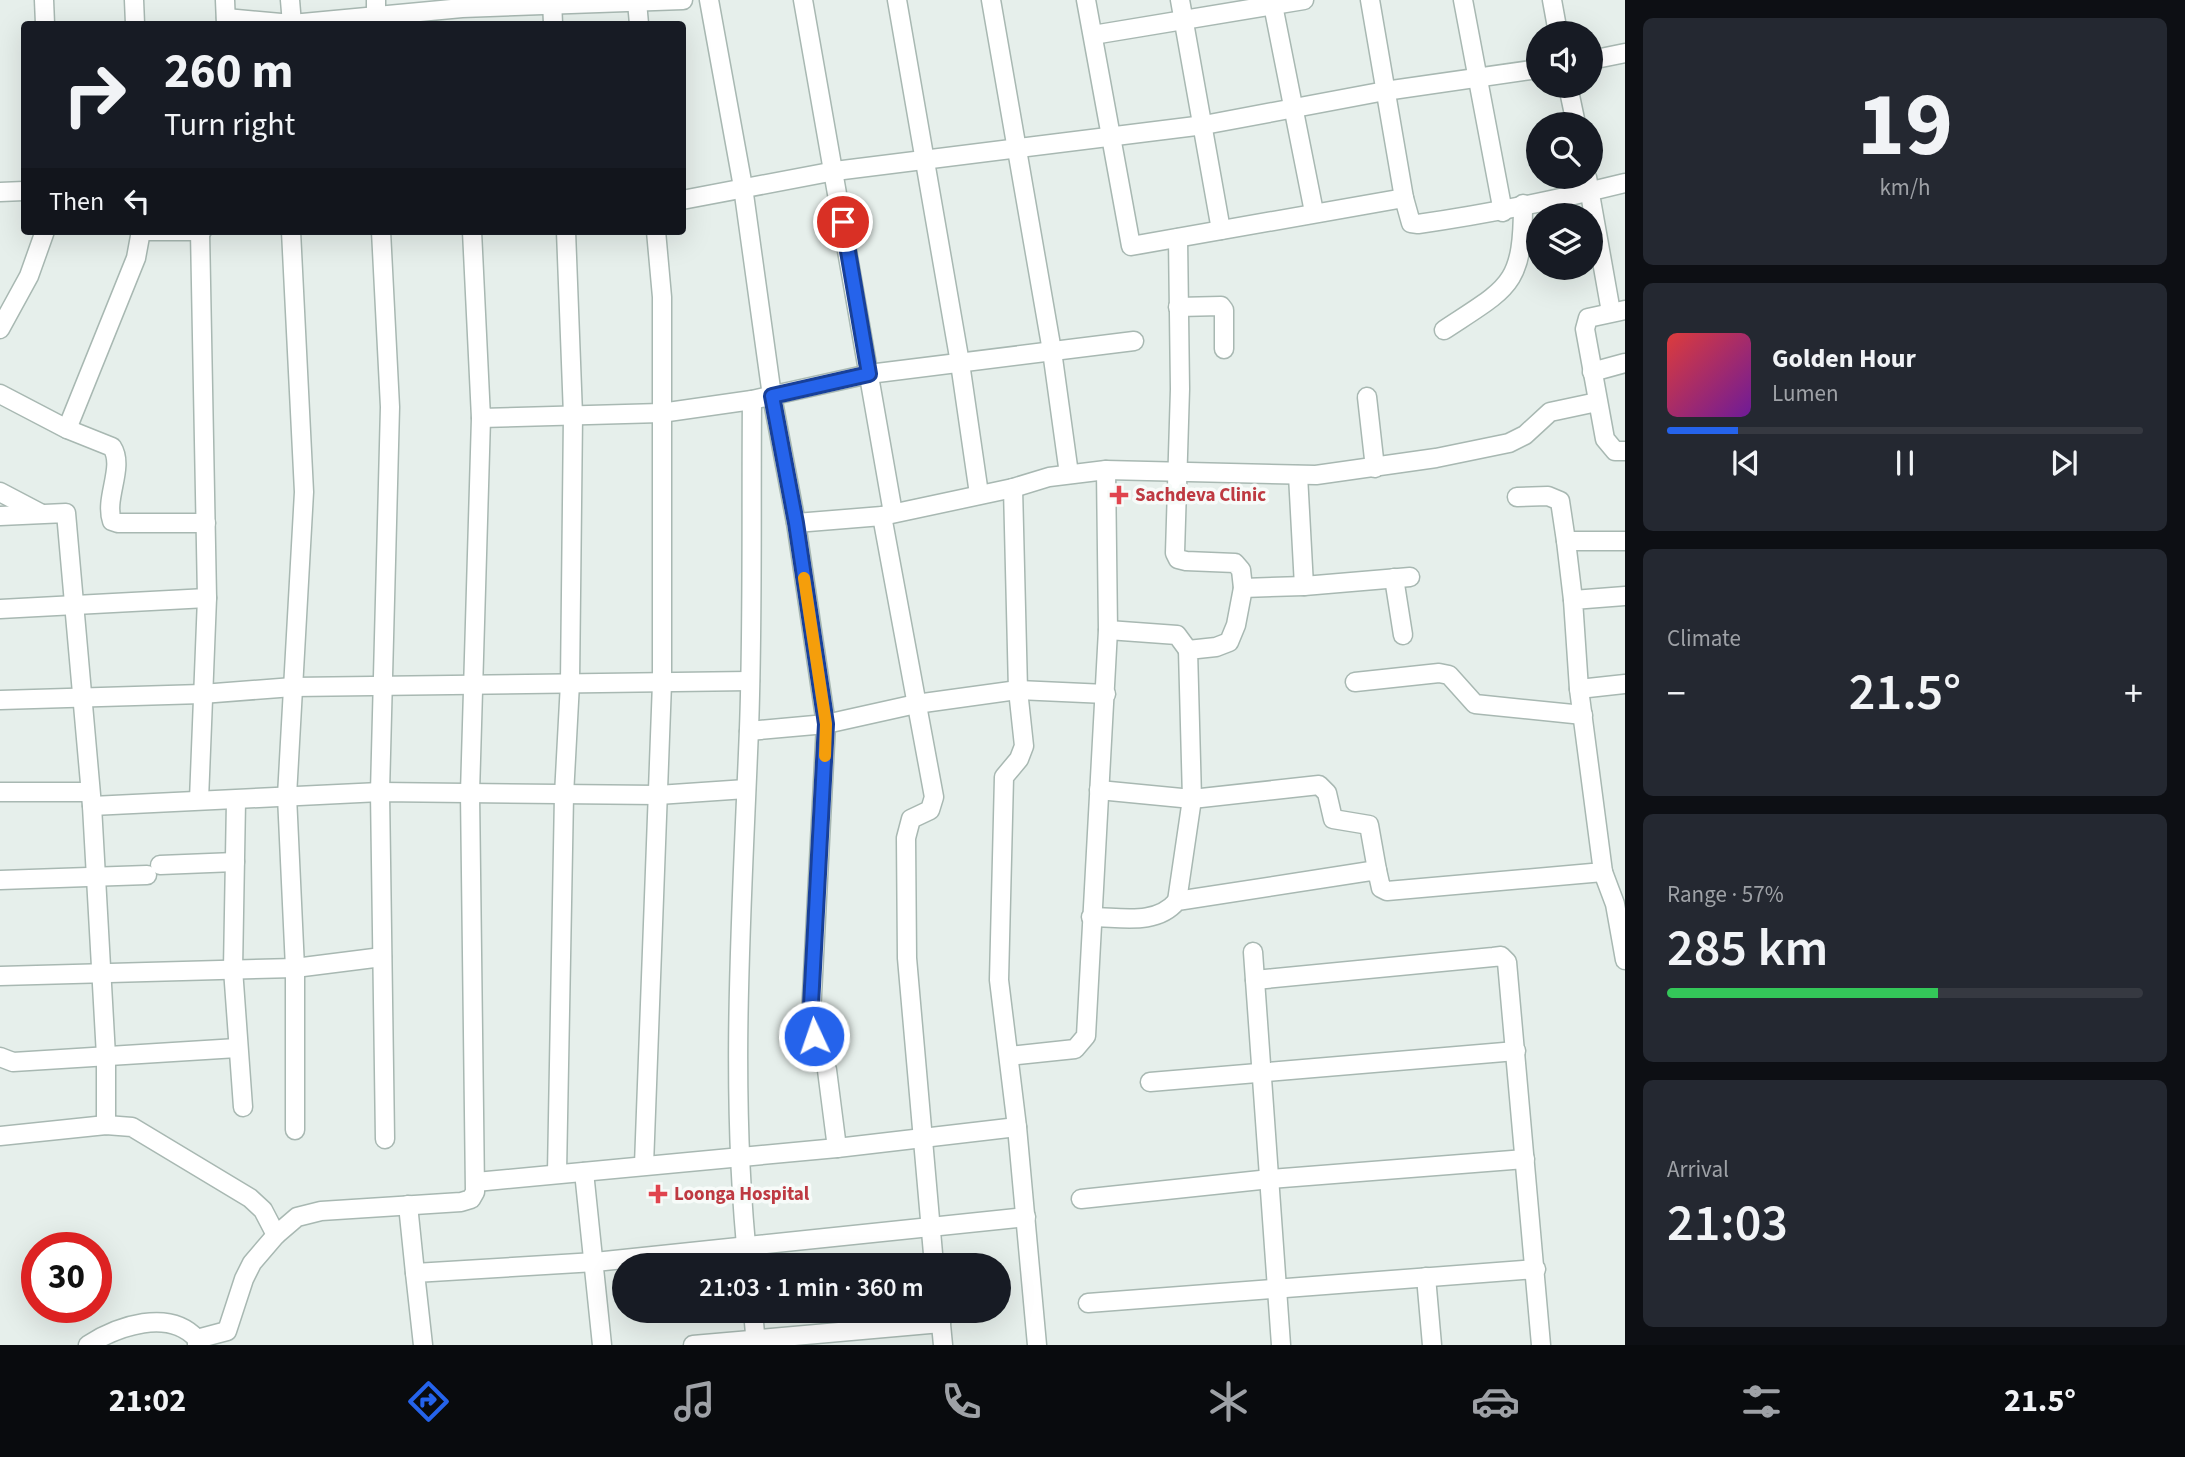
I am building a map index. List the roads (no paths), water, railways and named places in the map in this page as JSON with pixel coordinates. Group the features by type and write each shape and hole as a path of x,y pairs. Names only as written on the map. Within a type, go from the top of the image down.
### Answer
{"street":[{"path":"44,0 45,21"},
{"path":"134,0 135,21"},
{"path":"225,0 226,21"},
{"path":"286,21 290,0"},
{"path":"312,21 376,14 462,11 552,3 683,0"},
{"path":"709,0 743,187 772,396 796,523 826,724 811,1014 814,1036 827,1070 837,1148"},
{"path":"803,0 869,374 916,705 934,797 930,810 911,819 906,838 907,958 933,1253"},
{"path":"897,0 960,363 979,494"},
{"path":"991,0 1052,351 1069,474"},
{"path":"1086,0 1112,137 1128,242 1131,246 1139,247 1314,212 1404,198"},
{"path":"1180,0 1221,230"},
{"path":"1093,35 1273,2 1304,0"},
{"path":"1370,0 1404,198 1411,223 1503,212 1572,189"},
{"path":"1463,0 1503,212"},
{"path":"1552,0 1556,21"},
{"path":"637,2 639,21"},
{"path":"1273,2 1314,212"},
{"path":"552,3 553,21"},
{"path":"1603,58 1625,53"},
{"path":"686,199 835,171 1204,125 1385,91 1526,71"},
{"path":"1603,184 1625,183"},
{"path":"1589,189 1618,311 1588,318 1586,323 1592,372 1609,447 1625,451"},
{"path":"0,192 21,191"},
{"path":"1444,330 1491,299 1513,277 1523,246 1523,204"},
{"path":"0,329 29,276 44,235"},
{"path":"67,429 127,282 140,235"},
{"path":"198,800 207,598 201,235"},
{"path":"291,235 304,492 287,796 295,968 295,1130"},
{"path":"381,235 390,407 380,792 385,1139"},
{"path":"88,1345 111,1331 138,1325 179,1325 197,1342 228,1331 244,1279 276,1235 297,1217 309,1212 471,1199 476,1182 470,793 481,418 472,235"},
{"path":"557,1173 564,795 570,683 573,415 566,235"},
{"path":"644,1165 662,683 662,297 656,235"},
{"path":"1178,238 1178,474 1174,545 1178,559 1235,563 1241,570 1243,587 1236,625 1228,642 1216,647 1188,650"},
{"path":"1178,307 1221,306 1224,310 1224,349"},
{"path":"481,418 661,413 752,400 869,374 1134,341"},
{"path":"1592,372 1625,363"},
{"path":"0,394 67,429 106,444 115,451 109,507 112,520 118,523 206,523"},
{"path":"1367,397 1375,468"},
{"path":"747,1253 740,1156 740,969 749,731 752,400"},
{"path":"796,523 888,515 1069,474 1106,470 1178,474 1298,475 1375,468 1509,443 1525,435 1550,412 1597,402"},
{"path":"1009,1056 1074,1049 1084,1041 1106,694 1106,470"},
{"path":"1298,475 1304,586"},
{"path":"1013,488 1018,690 1024,746 1019,759 1004,777 998,957 1037,1345"},
{"path":"0,492 40,513"},
{"path":"1517,497 1548,496 1560,501 1573,600 1579,689 1602,872 1620,903 1625,960"},
{"path":"0,516 65,513 84,695 91,799 106,1056 106,1125"},
{"path":"1566,541 1625,541"},
{"path":"1243,587 1304,586 1402,577 1403,635"},
{"path":"1573,600 1625,597"},
{"path":"0,609 207,598"},
{"path":"1108,630 1177,635 1188,650 1192,799 1177,901"},
{"path":"1355,681 1439,673 1449,675 1475,704 1583,715"},
{"path":"0,699 202,694 293,687 750,681"},
{"path":"1579,689 1625,684"},
{"path":"749,731 826,724 916,705 1018,690 1106,694"},
{"path":"1099,790 1192,799 1320,785 1327,793 1334,820 1369,824 1381,888 1387,891 1602,872"},
{"path":"0,792 91,799 236,801 380,792 659,795 746,789"},
{"path":"236,801 233,969 243,1107"},
{"path":"0,880 96,875 235,862"},
{"path":"1091,917 1150,918 1165,913 1177,901 1377,870"},
{"path":"1254,952 1281,1345"},
{"path":"1255,980 1501,956 1509,972 1541,1345"},
{"path":"0,976 295,968 382,957"},
{"path":"0,1056 13,1062 237,1048"},
{"path":"1150,1082 1516,1051"},
{"path":"0,1136 106,1125 132,1127 250,1198 263,1210 276,1235"},
{"path":"476,1182 837,1148 1017,1127"},
{"path":"1081,1199 1270,1179 1525,1159"},
{"path":"584,1172 596,1262 602,1345"},
{"path":"408,1205 423,1345"},
{"path":"767,1253 930,1228 1026,1217"},
{"path":"415,1273 612,1261"},
{"path":"1088,1303 1536,1269"},
{"path":"1426,1277 1432,1345"},
{"path":"754,1323 756,1342"},
{"path":"693,1345 756,1342 896,1323"},
{"path":"941,1323 943,1345"}],"place":[{"name":"Sachdeva Clinic","path":"1119,495"},
{"name":"Loonga Hospital","path":"658,1194"}]}
